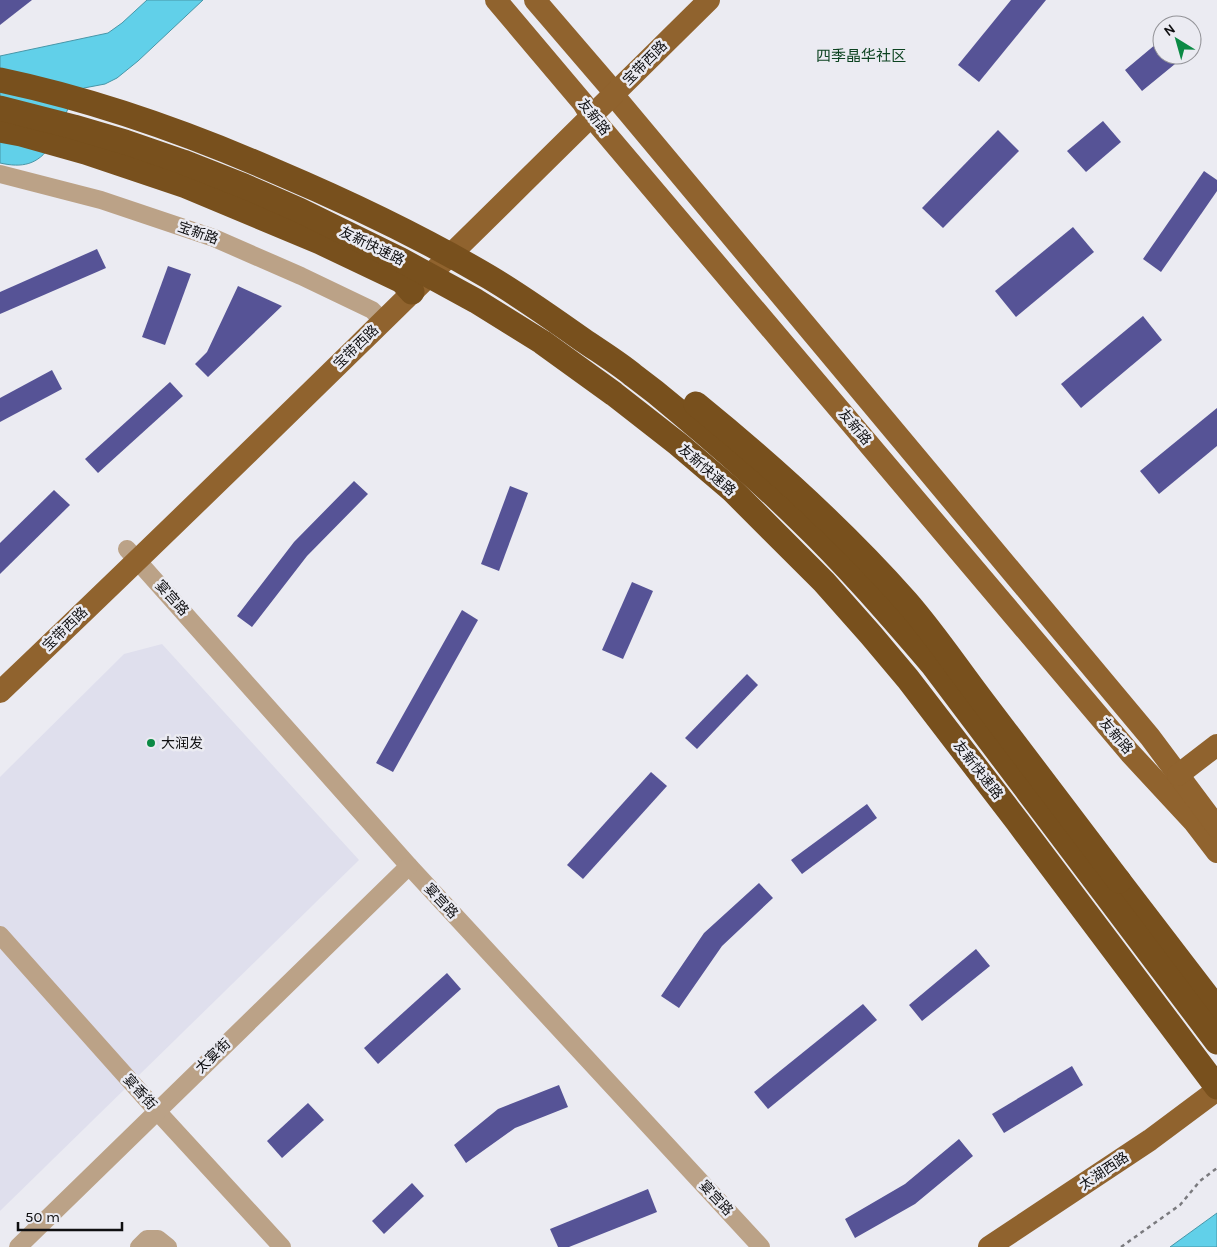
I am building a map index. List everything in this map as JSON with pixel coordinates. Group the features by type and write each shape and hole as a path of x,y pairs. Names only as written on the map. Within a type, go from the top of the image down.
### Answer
{"highway":[{"name":"友新快速路","path":"0,80 75,98 132,116 196,139 306,184 417,238 490,278 633,375 697,427 800,520 891,616 932,664 1217,1042"},
{"name":"友新快速路","path":"0,108 82,129 183,162 299,210 401,260 476,301 542,342 614,394 678,444 732,490 824,582 908,679 1023,829 1217,1089"},
{"path":"0,130 85,152 186,186 320,242 407,287"},
{"path":"556,321 664,380 721,424 840,531 906,601 937,638 1217,1009"}],"main road":[{"name":"友新路","path":"496,0 1130,753 1205,821"},
{"name":"友新路","path":"535,0 1150,737 1178,775 1205,821 1217,852"},
{"name":"宝带西路","path":"0,692 133,554 588,110 688,0"},
{"name":"宝带西路","path":"609,88 709,0"},
{"name":"宝带西路","path":"0,670 133,554"},
{"path":"1178,775 1217,745"},
{"name":"太湖西路","path":"989,1247 1150,1140 1217,1089"},
{"name":"太湖西路","path":"1017,1247 1158,1153 1217,1110"}],"street":[{"name":"宝新路","path":"0,174 101,200 214,238 301,276 377,315"},
{"name":"宴宫路","path":"133,554 409,866 761,1247"},
{"name":"太宴街","path":"18,1247 409,866"},
{"name":"宴香街","path":"0,935 157,1111 282,1247"},
{"path":"139,1247 147,1239 158,1239 168,1247"}],"path":[{"path":"1121,1247 1180,1204 1200,1181 1217,1168"}],"shaded area":[{"path":"162,644 359,860 0,1211 0,777 124,654"}],"water":[{"path":"147,0 203,0 138,61 117,78 105,84 84,88 75,94 51,145 41,157 22,165 0,163 0,56 108,33"},
{"path":"1217,1213 1217,1247 1170,1247"}],"building":[{"path":"0,0 32,0 0,25"},
{"path":"1011,0 1046,0 979,82 958,65"},
{"path":"1152,47 1152,65 1174,65 1142,91 1125,70"},
{"path":"1103,121 1121,142 1086,172 1067,151"},
{"path":"998,130 1019,151 943,228 922,208"},
{"path":"1204,171 1217,180 1217,191 1161,272 1143,259"},
{"path":"1073,227 1094,252 1016,317 995,291"},
{"path":"97,249 106,268 0,314 0,292"},
{"path":"168,266 191,274 165,345 142,337"},
{"path":"238,286 282,306 208,377 195,364 207,352"},
{"path":"1143,316 1162,340 1081,408 1061,384"},
{"path":"52,370 62,389 0,422 0,398"},
{"path":"170,382 183,396 98,473 85,459"},
{"path":"1217,408 1217,446 1159,494 1140,471"},
{"path":"354,481 368,494 307,556 252,627 237,616 294,542"},
{"path":"510,486 528,493 499,571 481,564"},
{"path":"54,490 70,505 0,574 0,543"},
{"path":"632,582 653,591 623,659 602,650"},
{"path":"462,610 478,620 393,772 376,763"},
{"path":"747,674 758,685 697,749 685,738"},
{"path":"651,772 667,786 583,879 567,865"},
{"path":"867,804 877,818 802,874 791,860"},
{"path":"759,883 773,898 722,946 679,1008 661,996 704,933"},
{"path":"976,949 990,966 922,1021 909,1005"},
{"path":"447,973 461,989 378,1064 364,1048"},
{"path":"863,1004 877,1020 768,1109 754,1092"},
{"path":"1072,1066 1083,1085 1004,1133 992,1114"},
{"path":"559,1085 568,1107 515,1128 466,1163 454,1145 498,1109"},
{"path":"308,1103 324,1120 282,1158 267,1141"},
{"path":"959,1139 973,1156 915,1204 855,1238 845,1219 905,1184"},
{"path":"412,1183 424,1196 384,1234 372,1221"},
{"path":"648,1189 657,1212 569,1247 558,1247 550,1229"}],"place":[{"name":"大润发","path":"151,743"}],"district":[{"name":"四季晶华社区","path":"861,56"}]}
